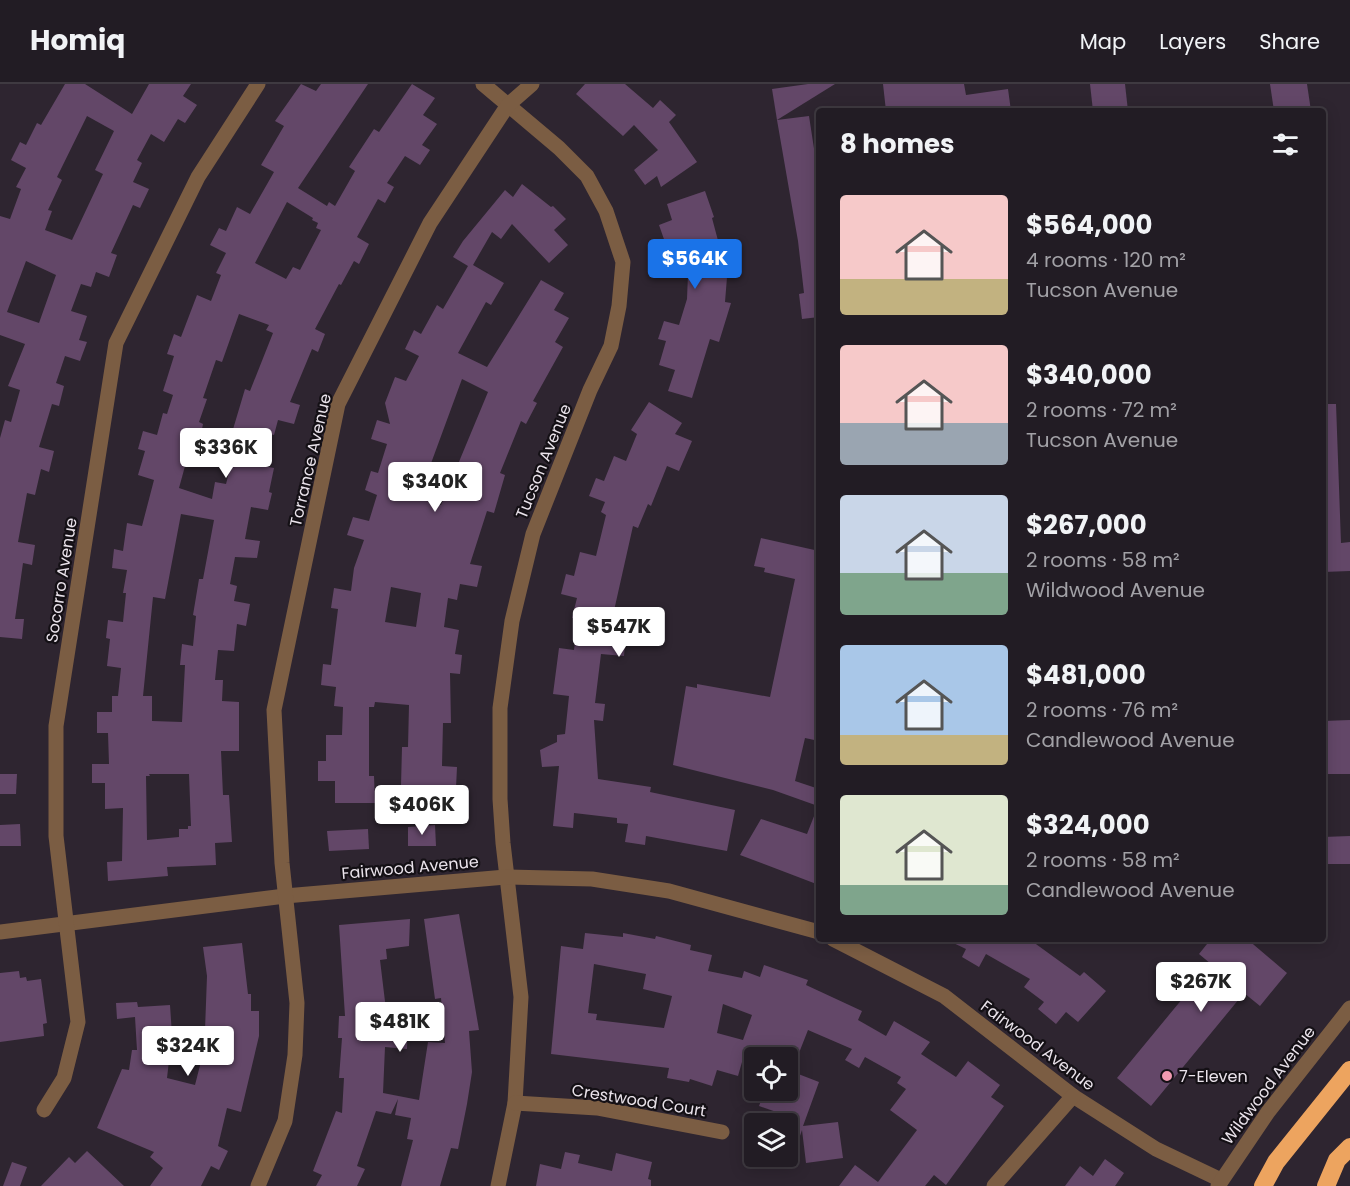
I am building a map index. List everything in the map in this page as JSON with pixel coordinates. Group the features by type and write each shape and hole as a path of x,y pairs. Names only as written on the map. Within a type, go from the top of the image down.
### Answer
{"highway":[{"path":"1263,1186 1276,1162 1350,1070"},
{"path":"1326,1186 1337,1160 1350,1147"}],"street":[{"name":"Socorro Avenue","path":"44,1110 64,1078 78,1022 56,836 56,726 116,343 198,177 258,84"},
{"name":"Tucson Avenue","path":"483,84 559,148 587,176 606,211 623,262 619,306 611,346 590,390 533,534 512,621 500,708 500,799 506,877 521,997 515,1103 498,1186"},
{"name":"Torrance Avenue","path":"258,1186 285,1121 295,1055 297,1004 285,896 274,710 338,404 430,223 508,105 532,84"},
{"name":"Fairwood Avenue","path":"0,932 285,896 506,877 592,879 669,891 816,931"},
{"name":"Fairwood Avenue","path":"839,942 944,996 1073,1096 1156,1149 1219,1183"},
{"name":"Wildwood Avenue","path":"1219,1183 1268,1112 1350,1008"},
{"path":"993,1186 1073,1096"},
{"name":"Crestwood Court","path":"515,1103 597,1108 722,1132"}],"building":[{"path":"65,84 85,84 132,114 149,84 191,84 183,96 197,105 185,123 178,119 164,142 151,134 137,160 142,163 133,182 149,189 140,208 133,205 111,253 117,255 109,277 96,272 91,287 81,284 71,311 87,316 79,340 87,342 80,361 65,356 56,383 64,386 59,406 52,404 39,447 54,451 49,472 41,469 35,495 27,493 18,542 35,545 32,565 23,563 15,619 24,619 22,639 0,637 0,438 5,420 11,422 20,390 8,386 25,344 0,335 0,216 10,219 21,189 16,187 26,168 11,160 20,142 26,145 37,123 41,125","holes":["87,116 114,131 95,170 103,174 72,240 45,230 52,211 48,210 62,180 57,177","26,261 56,275 39,323 7,312"]},
{"path":"301,84 316,91 321,84 368,84 298,188 327,206 329,202 335,206 355,171 349,167 374,129 379,132 412,84 435,98 423,115 437,124 422,145 430,150 420,165 405,156 387,183 394,187 385,203 378,199 357,237 369,244 359,264 354,261 341,285 339,284 315,329 325,334 318,352 312,349 290,402 300,405 294,424 278,420 274,435 266,433 258,465 274,468 269,492 272,493 268,510 251,507 245,539 260,541 257,558 235,557 230,584 237,586 234,601 250,604 246,626 237,624 234,651 218,650 215,680 223,680 222,701 239,702 239,751 221,751 223,795 229,795 232,842 215,843 216,865 167,867 168,876 108,881 107,862 122,861 123,808 105,809 105,783 92,783 92,764 109,764 108,733 97,733 97,712 112,712 112,696 118,696 121,668 107,666 110,639 106,638 108,620 123,622 126,593 123,593 127,570 112,568 114,549 123,551 127,523 142,526 154,480 138,475 145,451 138,449 143,431 157,435 163,413 167,414 173,395 163,391 174,356 167,354 174,334 181,337 197,295 211,301 221,275 216,273 226,253 210,245 219,228 226,231 237,207 250,214 274,172 261,165 284,126 275,121","holes":["287,202 318,223 316,228 321,230 300,270 293,267 286,279 255,263","239,314 269,325 266,330 273,333 250,391 245,389 231,436 202,429 203,424 199,422 207,399 203,398 216,360 222,362","197,447 233,457 226,484 215,482 212,499 179,488 190,448 196,450","181,514 214,520 203,579 199,579 193,615 196,616 193,646 182,644 180,665 185,665 182,722 152,721 152,696 143,696 153,597 165,599","149,774 189,774 191,826 188,826 188,829 179,829 179,837 147,840 146,776 150,776"]},
{"path":"585,84 625,84 653,108 660,100 676,115 669,122 697,162 661,187 657,176 645,185 634,170 658,150 634,125 623,136 576,94"},
{"path":"808,84 835,84 777,120 772,89"},
{"path":"883,84 964,84 966,95 1008,89 1011,108 886,108"},
{"path":"1090,84 1125,84 1128,108 1093,108"},
{"path":"1270,84 1307,84 1311,108 1274,108"},
{"path":"809,116 816,162 816,317 802,319 799,294 804,293 798,241 777,120"},
{"path":"522,184 551,207 553,206 566,219 554,230 568,245 549,263 512,224 501,239 492,232 473,265 504,283 491,305 486,302 458,353 487,367 541,280 564,293 554,310 569,318 555,342 563,347 533,401 537,403 526,424 521,421 500,473 505,475 494,513 487,511 470,564 482,566 477,587 460,584 457,600 448,598 444,627 459,630 455,654 462,655 460,674 450,673 451,723 443,723 442,766 457,767 456,788 448,788 448,819 425,820 424,803 407,803 407,786 401,786 402,747 408,747 409,705 375,702 374,707 369,707 369,776 374,776 375,803 335,803 335,781 318,781 318,761 326,761 326,735 342,735 343,707 334,706 336,687 321,685 323,664 331,665 338,609 331,608 334,588 351,591 354,568 364,540 347,535 353,517 369,521 377,495 365,490 371,471 378,473 387,444 371,439 377,420 390,424 385,403 395,377 406,381 419,356 405,349 414,330 421,334 437,305 443,309 468,266 453,257 463,241 505,190 513,197","holes":["462,379 488,392 441,505 419,496","391,587 421,593 416,627 385,622"]},
{"path":"705,191 714,217 712,218 720,248 733,249 732,265 728,265 725,302 731,303 719,342 710,339 692,398 668,391 675,370 659,365 666,341 658,339 664,321 679,325 687,299 688,274 675,273 677,241 666,245 659,225 672,220 667,204"},
{"path":"649,402 682,423 675,434 692,441 679,471 667,466 651,506 648,504 638,528 633,526 609,633 626,635 624,656 601,654 595,703 605,704 603,721 594,720 598,779 651,787 650,792 735,810 727,851 646,836 645,845 625,842 628,824 617,823 617,818 574,813 573,828 553,826 559,766 542,767 540,750 557,742 557,735 565,734 569,696 553,694 559,648 574,650 578,619 572,618 577,598 561,594 566,574 574,576 580,552 596,556 606,515 601,512 605,502 589,496 596,478 604,481 614,456 626,461 637,434 631,430"},
{"path":"1326,404 1336,404 1341,543 1350,542 1350,571 1326,572"},
{"path":"761,538 816,550 816,740 805,738 795,781 816,788 816,805 773,790 673,765 686,686 697,688 697,684 770,697 795,579 764,572 765,568 754,566"},
{"path":"1350,720 1350,774 1326,774 1326,721"},
{"path":"0,774 17,774 16,794 0,794"},
{"path":"816,811 816,884 740,855 761,819 807,834"},
{"path":"20,824 21,846 0,846 0,825"},
{"path":"435,825 436,846 408,846 408,827"},
{"path":"368,829 369,849 329,851 327,831"},
{"path":"1350,836 1350,864 1326,864 1326,837"},
{"path":"459,914 479,1030 469,1031 472,1072 467,1104 458,1149 451,1148 440,1186 401,1186 413,1140 407,1139 411,1118 395,1115 398,1099 391,1114 376,1111 357,1166 365,1169 357,1186 316,1186 322,1175 313,1171 336,1111 342,1113 344,1078 339,1078 342,1038 338,1038 339,1016 345,1016 339,925 410,919 409,946 386,949 387,959 380,960 387,1018 408,1018 407,1049 385,1047 383,1093 419,1100 428,1042 445,1043 441,998 435,999 424,919"},
{"path":"585,933 623,937 623,933 655,939 656,936 691,945 690,950 712,955 708,971 742,978 744,971 760,977 764,965 808,980 806,985 862,1011 858,1020 886,1036 894,1021 930,1042 921,1054 956,1077 968,1061 1000,1085 991,1097 1004,1106 946,1185 934,1175 925,1186 839,1186 855,1165 878,1182 917,1130 890,1110 906,1089 897,1083 901,1077 865,1057 859,1068 845,1060 852,1049 808,1030 798,1055 798,1047 744,1047 738,1076 717,1070 712,1086 690,1079 689,1082 667,1078 669,1068 551,1054 561,946 583,949","holes":["594,964 646,974 643,989 672,996 664,1028 596,1020 597,1014 588,1013","723,1004 752,1015 743,1040 717,1033"]},
{"path":"951,942 1033,942 1080,976 1084,972 1106,991 1078,1022 1066,1012 1056,1024 1038,1009 1044,1002 1024,987 1030,979 986,954 979,967 962,957 966,949"},
{"path":"1209,942 1251,942 1287,973 1260,1006 1244,993 1151,1106 1117,1078 1211,964 1199,954"},
{"path":"242,943 248,994 251,994 251,1011 259,1011 259,1036 241,1112 227,1108 218,1146 228,1151 219,1170 211,1166 201,1186 150,1186 163,1168 150,1157 154,1152 97,1128 122,1069 129,1070 132,1050 137,1050 135,1017 117,1019 116,1003 137,1002 138,1007 170,1005 172,1035 167,1078 195,1085 209,1030 205,1030 207,976 203,947"},
{"path":"19,971 20,978 26,977 27,981 41,979 47,1023 43,1024 44,1036 0,1042 0,973"},
{"path":"798,1074 819,1082 803,1126 838,1122 843,1158 806,1163 802,1130 798,1142 798,1113 779,1113 759,1106 761,1101 798,1101"},
{"path":"87,1151 124,1186 41,1186 69,1157 75,1163"},
{"path":"565,1152 580,1155 578,1163 612,1171 616,1153 652,1162 648,1179 651,1180 651,1186 536,1186 540,1164 561,1169"},
{"path":"1105,1159 1124,1173 1115,1186 1065,1186 1080,1166 1093,1176"},
{"path":"12,1162 27,1167 20,1186 3,1186"}],"place":[{"name":"7-Eleven","path":"1167,1076"}]}
